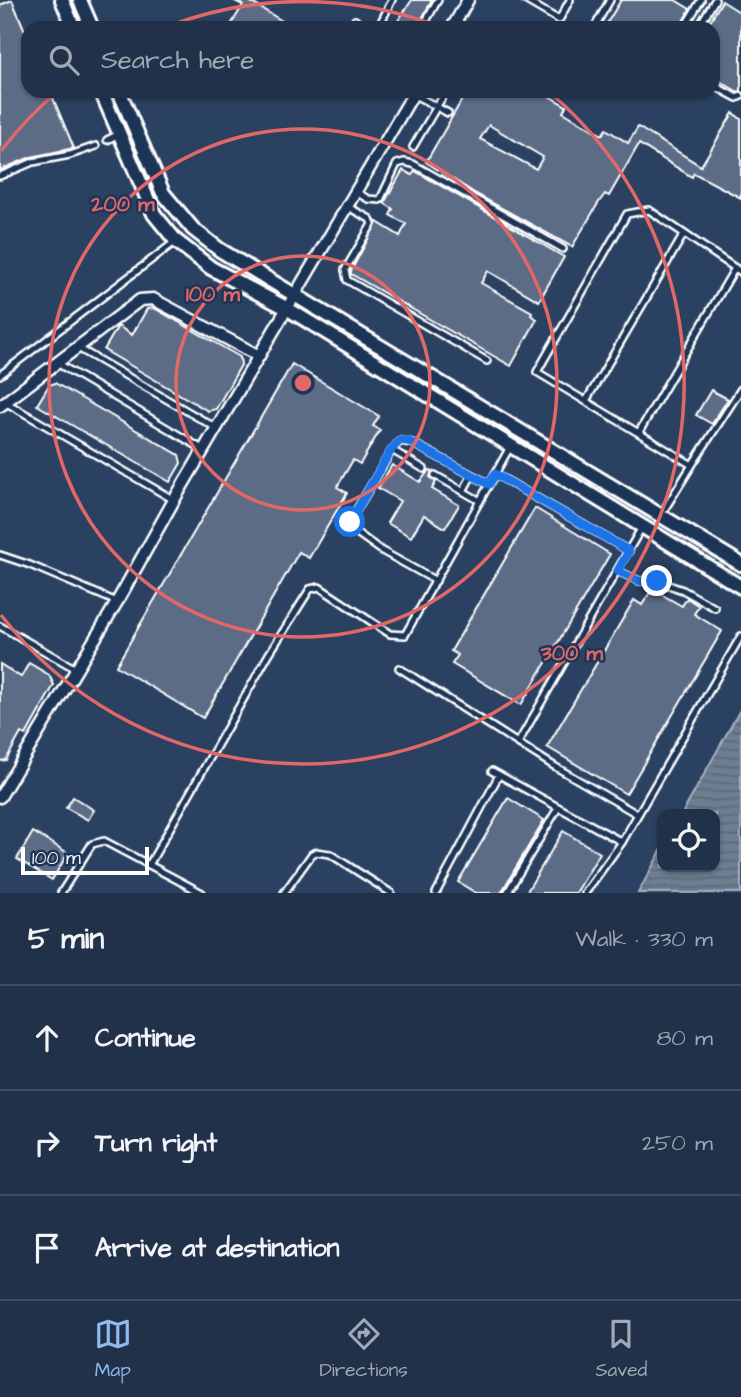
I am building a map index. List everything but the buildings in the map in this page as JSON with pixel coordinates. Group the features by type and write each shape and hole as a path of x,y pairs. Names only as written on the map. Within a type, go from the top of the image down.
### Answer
{"street":[{"path":"62,0 71,21"},
{"path":"80,0 89,21"},
{"path":"456,21 468,0"},
{"path":"103,98 113,137 154,214 176,241 211,268 288,310 741,587"},
{"path":"122,98 163,193 193,229 220,250 741,564"},
{"path":"0,797 3,785 117,603 174,500 411,98"},
{"path":"2,404 146,298 153,299 259,356"}],"lane":[{"path":"381,21 392,0"},
{"path":"426,21 438,0"},
{"path":"525,0 559,19 570,0"},
{"path":"598,21 610,0"},
{"path":"688,21 701,0"},
{"path":"702,21 715,0"},
{"path":"720,89 737,98 741,96"},
{"path":"422,98 448,113"},
{"path":"413,148 442,98"},
{"path":"0,176 33,162 70,155 96,146"},
{"path":"356,192 368,199 380,200 397,164 413,164 563,249"},
{"path":"348,207 370,219 372,224 345,270 347,280 487,361"},
{"path":"639,432 738,270 649,210 627,214 537,372 692,465"},
{"path":"586,401 684,234"},
{"path":"0,375 176,241"},
{"path":"78,348 218,429"},
{"path":"57,363 204,450"},
{"path":"661,515 741,389"},
{"path":"2,404 174,500"},
{"path":"436,581 382,551 349,527 350,521 391,450 400,440 408,441 489,484"},
{"path":"149,865 269,654 310,589 319,587 390,634 405,635 510,447"},
{"path":"391,450 424,469"},
{"path":"495,474 629,551"},
{"path":"435,475 480,502"},
{"path":"463,491 472,475"},
{"path":"518,743 642,527"},
{"path":"0,555 11,561 30,565 117,603"},
{"path":"618,571 637,580 657,581 683,590 715,608"},
{"path":"0,626 77,670"},
{"path":"585,893 622,842 741,636"},
{"path":"399,668 637,814"},
{"path":"492,771 622,842"},
{"path":"436,893 499,775"},
{"path":"507,893 558,808"},
{"path":"61,893 90,847 97,842 112,844 202,893"},
{"path":"284,893 312,854 323,852 391,893"}],"water":[{"path":"741,708 741,893 638,893 657,858 657,872 720,872 720,809 685,809"}],"route":[{"path":"350,522 391,450 400,440 408,441 489,484 495,474 629,551 618,571 639,581 657,581"}]}
